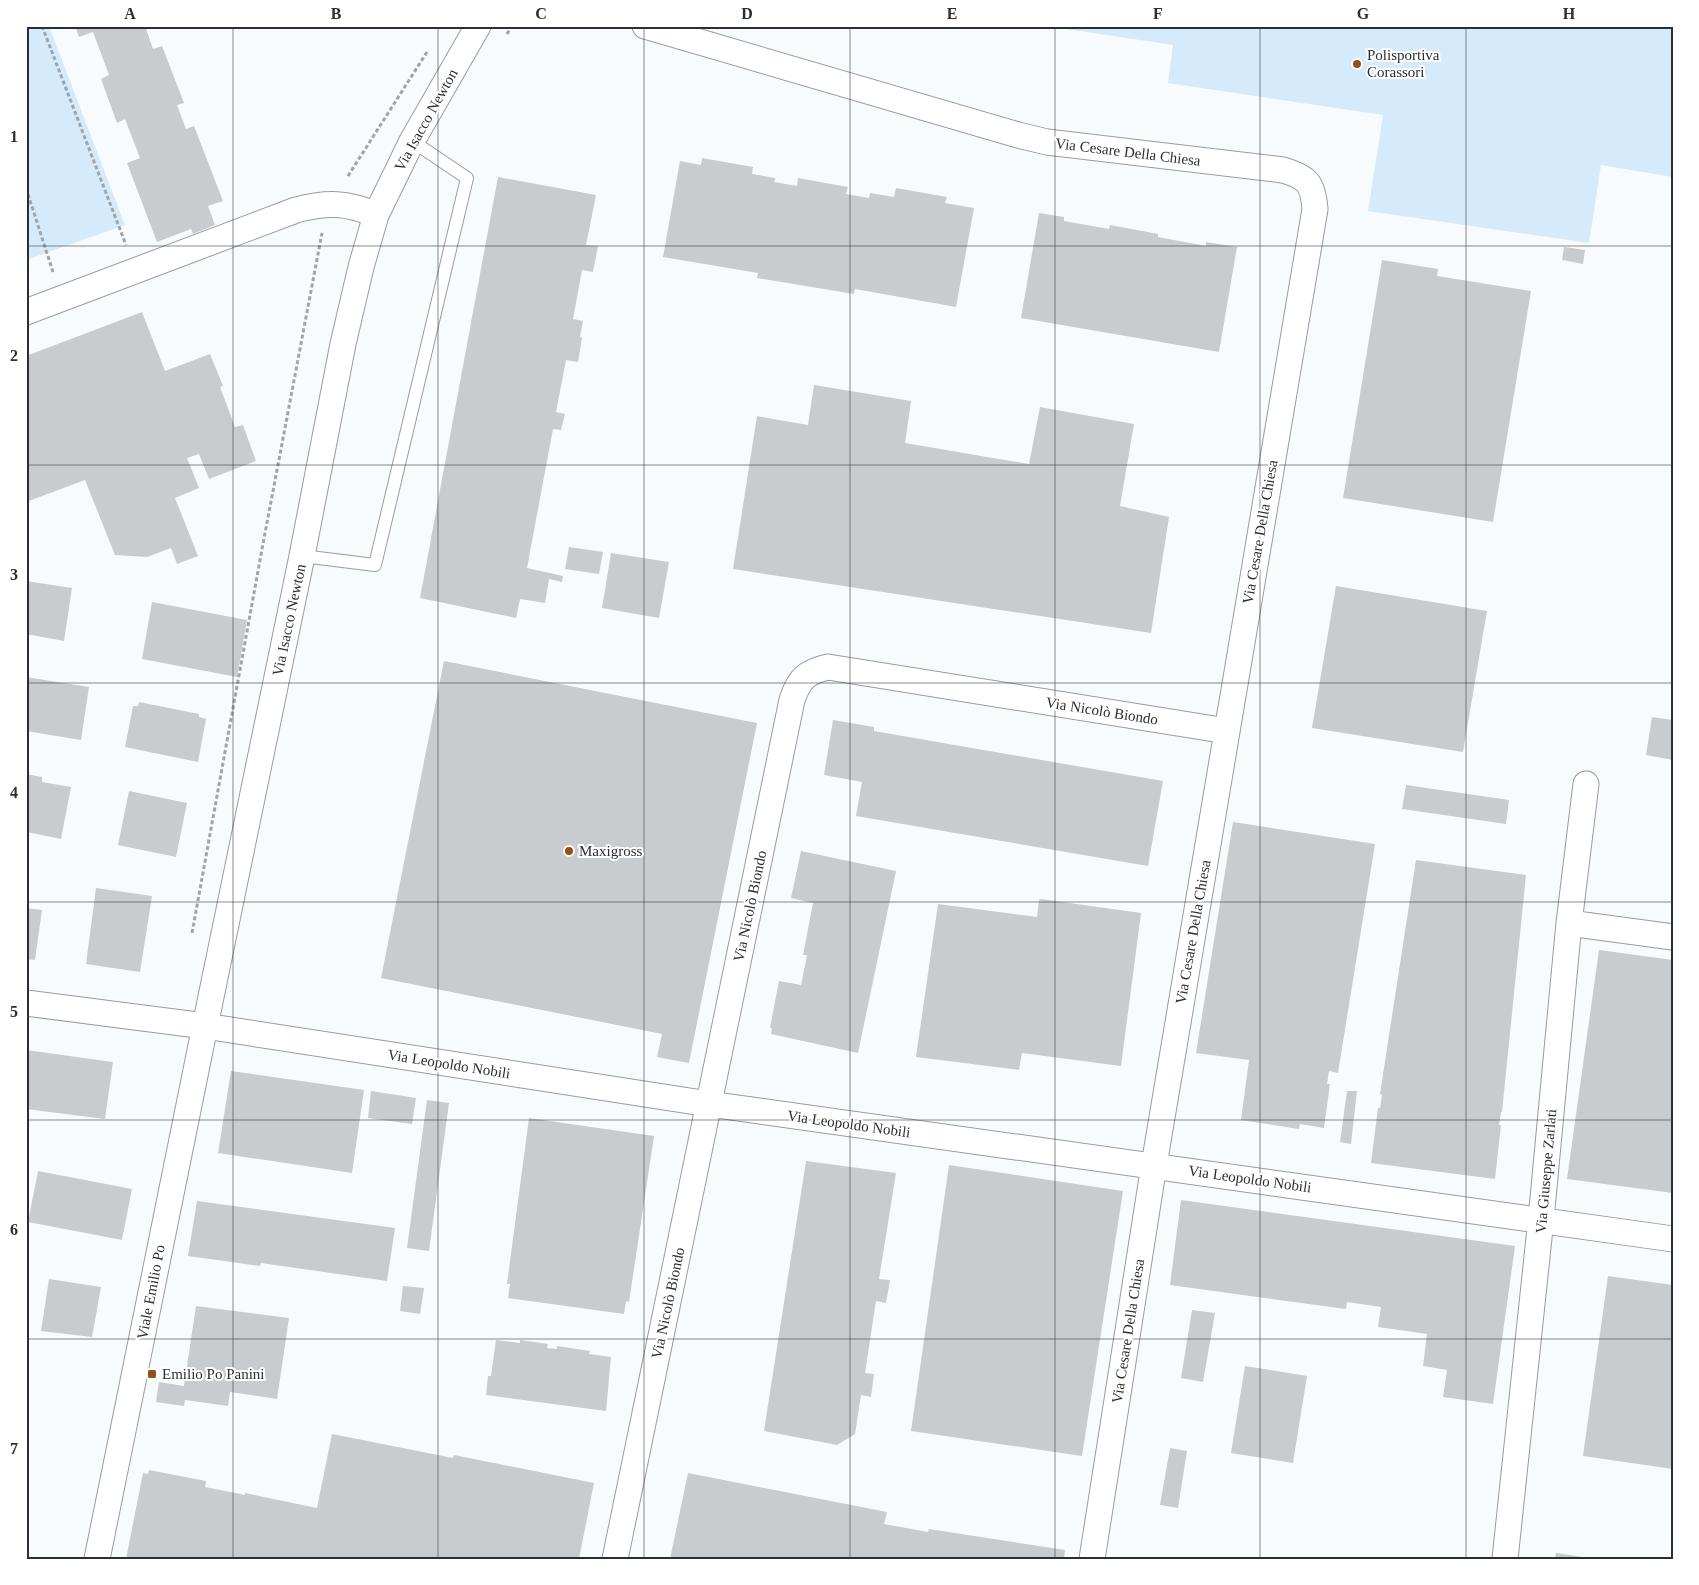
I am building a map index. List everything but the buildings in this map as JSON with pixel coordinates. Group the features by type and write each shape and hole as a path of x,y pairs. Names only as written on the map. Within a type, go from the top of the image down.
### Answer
{"street":[{"name":"Via Isacco Newton","path":"205,1026 302,556 343,344 363,258 376,216 412,142 478,26"},
{"name":"Via Cesare Della Chiesa","path":"645,26 1018,136 1046,142 1282,170 1297,174 1307,181 1313,190 1315,209 1154,1165 1092,1559"},
{"path":"26,312 296,210 331,204 346,205 362,209 376,216"},
{"name":"Via Nicolò Biondo","path":"615,1559 792,700 796,688 804,677 815,670 828,668 1227,731"},
{"name":"Via Giuseppe Zarlati","path":"1505,1559 1541,1220 1569,923 1586,784"},
{"path":"1569,923 1673,937"},
{"name":"Via Leopoldo Nobili","path":"26,1003 205,1026 709,1104 1673,1239"},
{"name":"Viale Emilio Po","path":"97,1559 205,1026"}],"lane":[{"path":"302,556 375,565 467,178 412,142"}],"path":[{"path":"42,26 135,271"},
{"path":"192,935 265,530 324,224 331,204 428,50"},
{"path":"26,188 61,299"}],"shaded area":[{"path":"26,26 49,26 125,225 26,260"},
{"path":"1046,26 1673,26 1673,177 1601,165 1589,243 1368,211 1383,115 1168,83 1173,45"}],"place":[{"name":"Polisportiva Corassori","path":"1357,64"},
{"name":"Maxigross","path":"569,851"},
{"name":"Emilio Po Panini","path":"152,1374"}]}
